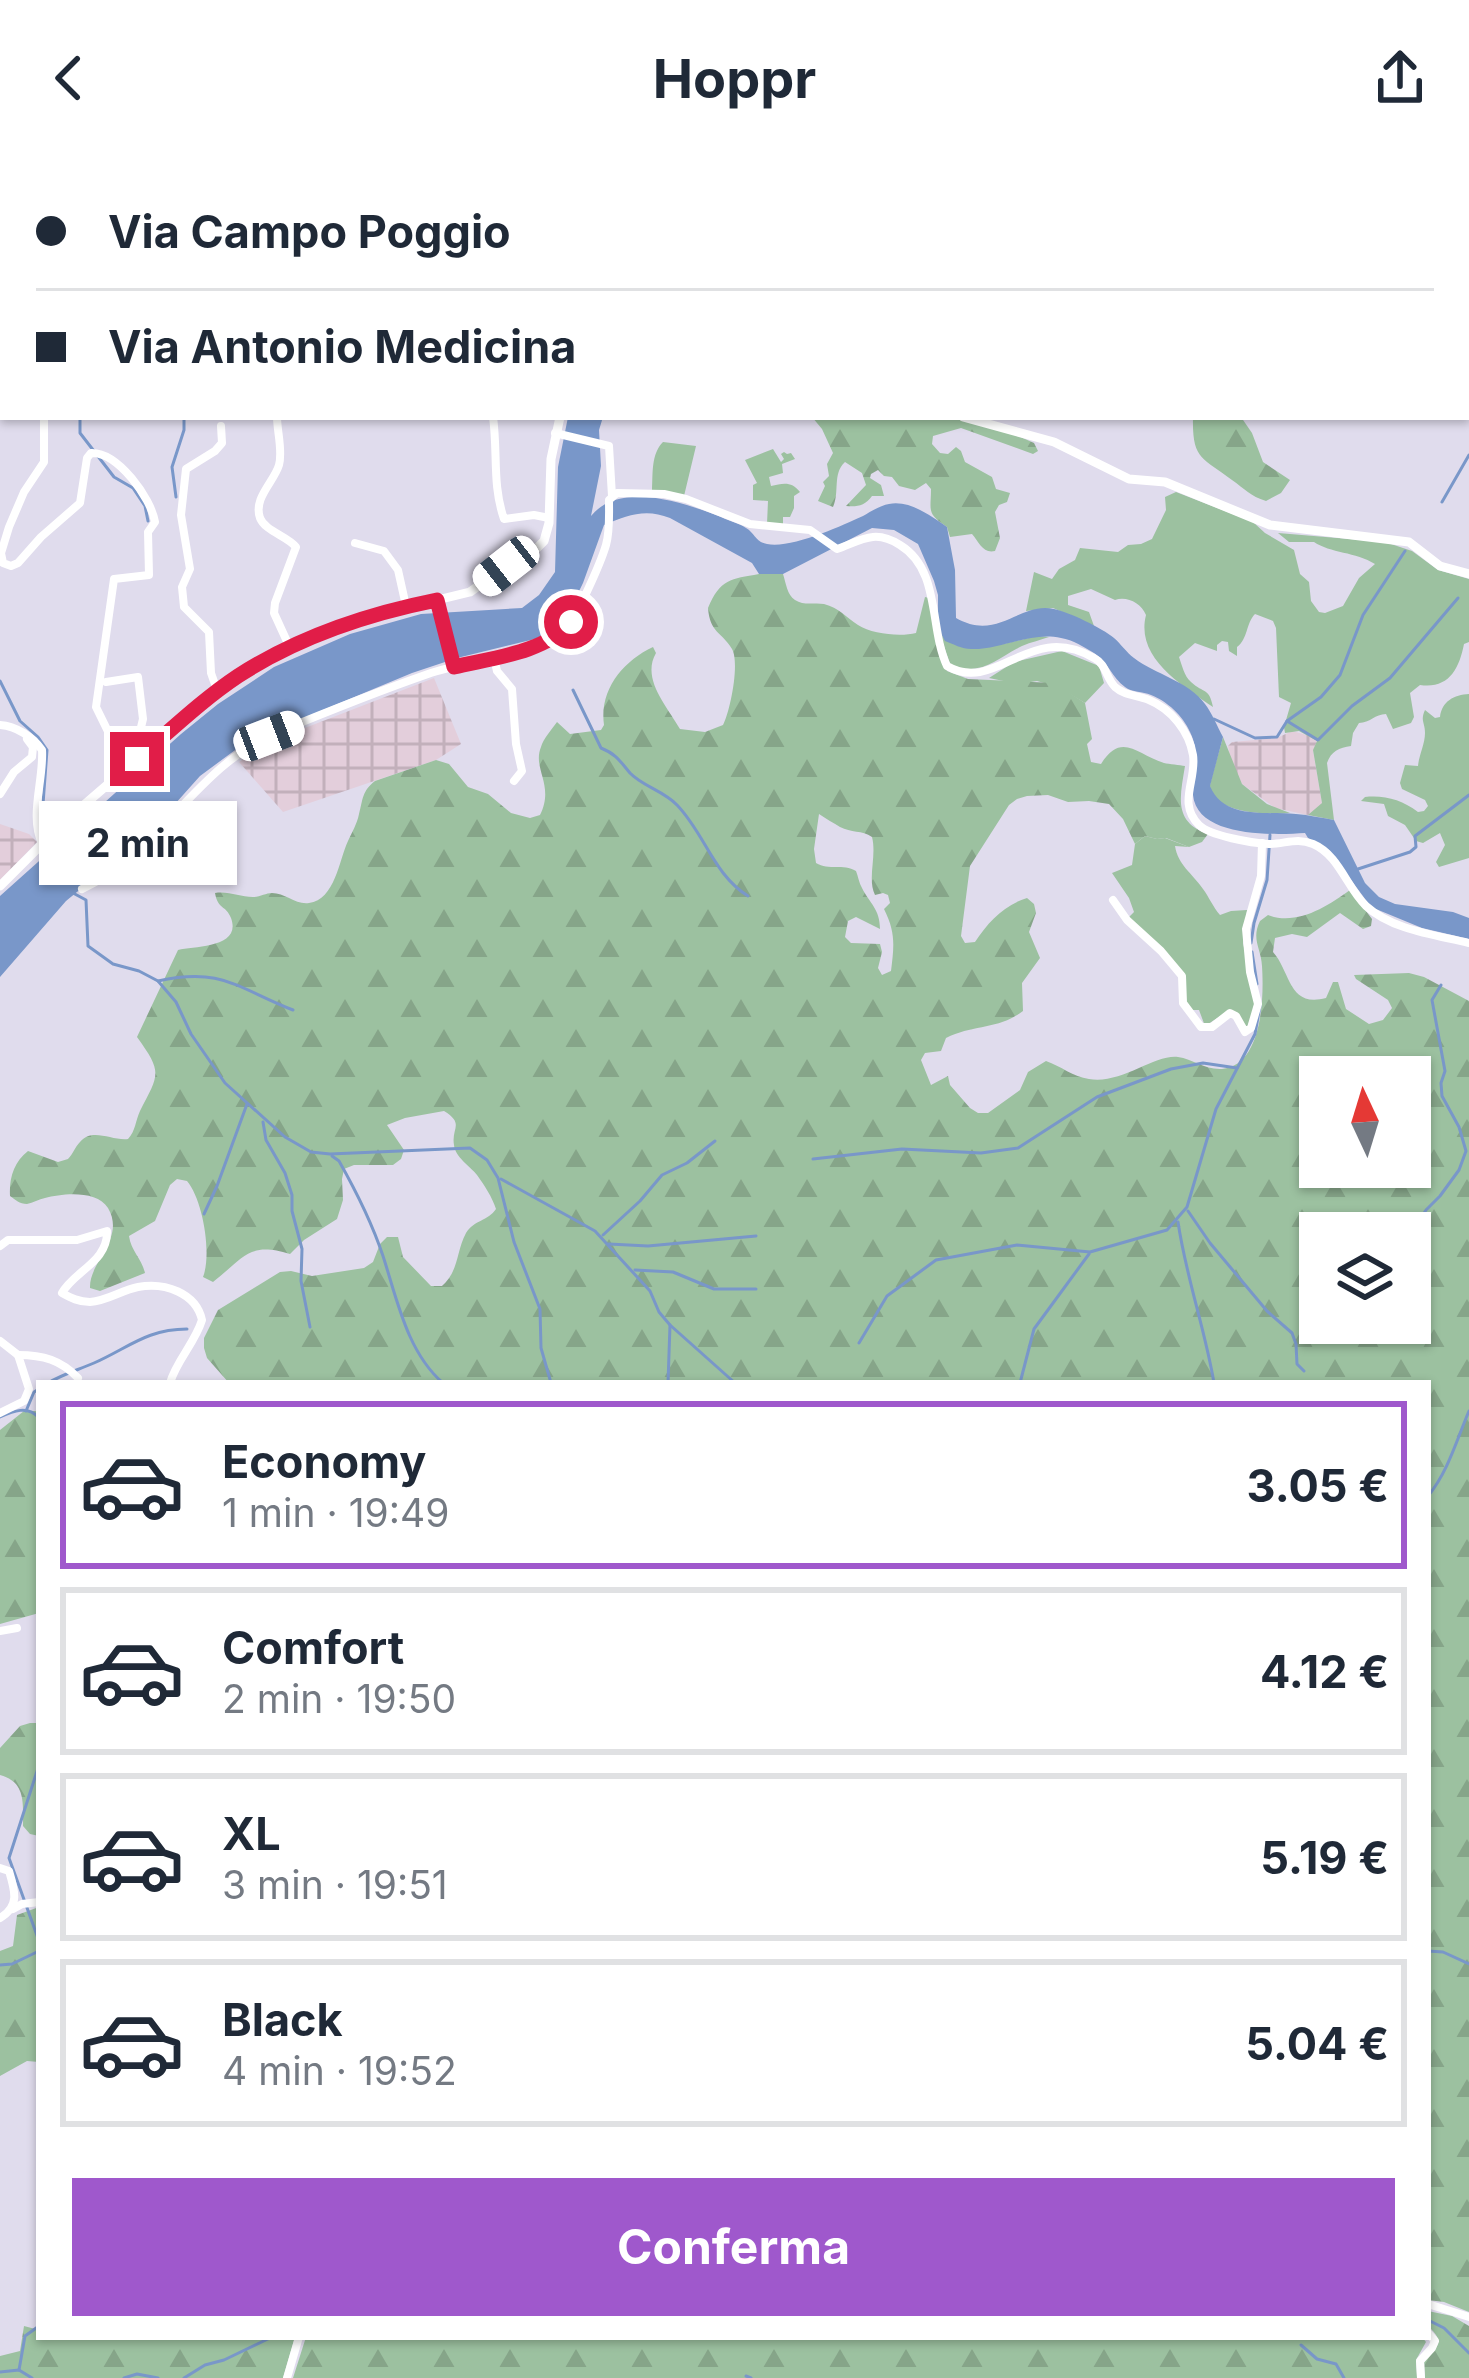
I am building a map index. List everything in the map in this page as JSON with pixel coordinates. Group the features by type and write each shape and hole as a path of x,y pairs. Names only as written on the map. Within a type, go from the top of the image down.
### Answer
{"main road":[{"path":"0,886 126,768 218,690 259,663 351,621 406,606 438,604 470,592 537,548 544,541 549,518 551,458 559,420"},
{"path":"974,420 1054,442 1129,479 1165,482 1270,525 1409,542 1440,566 1469,574"}],"street":[{"path":"44,420 44,462 9,527 1,553 3,563 18,563 80,503 91,453 109,457 153,506 149,575 114,579 96,703 126,768"},
{"path":"277,420 280,462 259,513 261,521 296,548 274,613 290,648"},
{"path":"493,420 495,487 505,519 549,518"},
{"path":"218,690 211,673 209,632 184,607 182,587 190,569 181,505 186,469 215,452 222,443 221,426"},
{"path":"82,890 110,873 255,743 432,672 508,654 566,629 601,560 608,528 609,446 557,434"},
{"path":"610,498 617,493 664,494 750,524 810,530 834,548 886,538 908,551 922,569 944,661 954,670 986,672 1013,657 1051,647 1077,651 1100,662 1116,688 1155,703 1181,726 1193,757 1188,805 1196,822 1210,832 1267,844 1302,840 1319,846 1368,908 1408,928 1469,943"},
{"path":"356,543 384,550 398,570 406,606"},
{"path":"438,604 453,665"},
{"path":"494,658 513,695 522,771 514,782"},
{"path":"106,682 138,676 143,719 137,759"},
{"path":"0,725 31,737 42,750 39,846"},
{"path":"0,794 14,772 32,757 32,745 21,733"},
{"path":"1113,900 1182,976 1184,1007 1201,1027 1212,1027 1230,1012 1245,1032 1251,1028 1258,1004 1245,941 1246,920 1267,844"},
{"path":"0,1246 8,1240 77,1240 107,1231 108,1240 94,1264 62,1292 90,1302 146,1286 184,1294 197,1305 202,1320 193,1345 170,1380"},
{"path":"0,1341 18,1355 29,1389 24,1401 0,1413"},
{"path":"18,1355 46,1356 78,1378"},
{"path":"0,1630 17,1628"},
{"path":"0,1868 9,1871 14,1888 16,1900 11,1910"},
{"path":"0,1918 22,1904 36,1902"},
{"path":"1431,2306 1469,2317"},
{"path":"1421,2378 1420,2361 1435,2341 1431,2336"},
{"path":"287,2378 298,2340"}],"shaded area":[{"path":"434,678 461,744 436,760 283,812 239,762 279,738"},
{"path":"1292,731 1317,741 1313,751 1322,803 1313,814 1275,808 1242,784 1231,763 1228,746 1232,742 1277,738"},
{"path":"0,824 29,834 37,842 0,880"}],"green space":[{"path":"814,420 964,420 1016,435 1034,443 1038,451 1033,454 961,428 933,436 932,444 940,453 948,454 956,447 965,462 992,477 996,489 1010,493 995,512 1000,538 995,551 987,551 972,534 950,537 947,527 933,515 931,489 926,483 915,490 899,486 878,470 870,478 881,485 884,496 846,506 866,485 862,473 845,462 833,507 818,501 833,453"},
{"path":"1193,420 1243,420 1263,462 1290,480 1281,493 1260,499 1206,461 1194,442"},
{"path":"663,442 696,446 684,496 652,490 655,458"},
{"path":"773,449 781,462 784,452 795,459 782,464 783,473 769,477 771,486 787,484 800,492 794,496 790,517 783,517 783,526 767,524 768,501 753,500 757,483 745,460"},
{"path":"1176,492 1253,522 1294,550 1319,612 1343,606 1359,578 1375,564 1314,542 1289,542 1278,533 1385,542 1412,551 1438,570 1469,579 1469,642 1451,676 1410,693 1411,723 1393,729 1386,714 1359,723 1351,746 1329,759 1334,820 1308,815 1322,803 1313,750 1317,741 1299,731 1285,733 1291,703 1279,697 1273,621 1255,614 1237,656 1222,641 1217,651 1195,643 1179,657 1187,677 1208,693 1213,707 1154,657 1144,630 1146,615 1133,602 1091,589 1068,596 1068,605 1089,612 1094,626 1053,608 1026,611 1034,572 1052,579 1075,560 1080,548 1118,552 1152,539 1166,510 1165,497"},
{"path":"759,574 783,574 795,600 829,606 864,628 902,635 916,633 925,597 929,598 936,643 947,671 968,679 1054,683 1085,703 1091,762 1101,764 1123,747 1185,766 1182,807 1189,823 1208,834 1202,842 1189,847 1145,836 1135,844 1109,804 1027,796 1009,805 970,866 961,936 965,943 975,942 997,915 1027,898 1036,913 1029,932 1040,958 1022,983 1023,1011 946,1038 941,1051 925,1053 921,1060 931,1085 948,1076 950,1085 978,1113 988,1113 1020,1090 1028,1072 1046,1061 1078,1076 1101,1080 1169,1057 1216,1069 1236,1065 1253,1043 1261,1011 1262,966 1256,938 1260,921 1268,915 1289,918 1311,913 1350,890 1372,919 1371,926 1363,929 1340,913 1307,937 1275,938 1273,952 1297,993 1314,1000 1326,998 1333,982 1338,982 1346,1009 1369,1024 1383,1020 1392,1008 1354,975 1409,973 1469,1001 1469,2312 1431,2300 1431,1380 226,1380 207,1358 204,1338 218,1310 280,1272 312,1276 364,1268 373,1262 387,1237 398,1237 403,1257 431,1286 442,1286 448,1280 466,1233 496,1209 480,1179 455,1149 456,1123 450,1115 444,1111 387,1125 404,1150 401,1159 393,1165 344,1169 337,1219 290,1254 255,1251 213,1282 203,1277 204,1228 187,1181 177,1179 170,1185 155,1221 129,1236 145,1273 100,1291 90,1288 91,1278 113,1230 103,1202 70,1194 24,1204 10,1196 13,1171 28,1151 58,1162 68,1159 90,1135 131,1136 155,1074 137,1037 178,950 215,944 233,928 215,893 253,897 272,893 304,903 318,900 335,878 364,796 375,781 436,760 449,764 468,787 488,794 511,813 530,818 540,815 545,786 539,755 546,737 557,722 570,734 601,730 605,700 615,678 653,647 654,682 680,729 705,732 723,725 733,687 734,656 714,627 708,608 722,586","holes":["819,814 844,829 872,837 875,895 888,895 890,903 884,909 893,940 891,971 882,975 880,944 851,943 845,937 848,921 856,917 880,929 856,871 816,863 814,849"]},
{"path":"938,628 1003,644 1049,637 970,669 950,664"},
{"path":"1062,651 1099,666 1104,683 1085,703 1037,681 1018,684 989,678 1014,662"},
{"path":"1469,694 1469,858 1439,867 1436,862 1445,845 1440,833 1423,843 1416,841 1405,825 1388,816 1384,804 1361,801 1386,798 1424,811 1425,800 1402,789 1400,783 1405,765 1418,766 1425,710 1440,717 1450,700"},
{"path":"1223,737 1242,784 1267,804 1290,813 1243,811 1213,795 1210,783"},
{"path":"1145,836 1189,847 1175,846 1182,864 1220,915 1247,910 1243,943 1257,1005 1246,1029 1228,1011 1205,1026 1199,1010 1186,1005 1186,981 1127,919 1134,912 1112,873 1132,865 1135,844"},
{"path":"24,1411 36,1412 36,1614 0,1624 0,1430"},
{"path":"36,1723 36,1835 23,1826 19,1788 0,1775 0,1748 20,1726"},
{"path":"36,1908 36,2062 27,2061 0,2076 0,1951 13,1946 17,1915"},
{"path":"1431,2312 1469,2326 1469,2378 1425,2378 1424,2360 1436,2347 1437,2336 1431,2329"},
{"path":"24,2326 36,2329 36,2340 294,2340 283,2378 0,2378 0,2356 20,2351"},
{"path":"305,2340 1426,2342 1416,2360 1417,2378 293,2378"}],"water":[{"path":"567,420 602,420 601,466 591,516 618,499 653,498 721,517 743,526 763,543 777,545 816,536 886,505 905,504 927,514 947,527 955,570 956,618 984,626 1042,608 1102,630 1134,658 1190,689 1208,708 1223,737 1210,786 1216,797 1247,812 1334,820 1365,883 1379,897 1469,918 1469,939 1422,928 1371,907 1329,850 1305,833 1239,831 1208,819 1193,795 1195,748 1183,720 1157,698 1125,687 1086,648 1049,637 982,649 945,641 938,628 938,595 918,544 894,530 872,528 783,574 759,574 752,563 670,518 645,513 604,525 564,622 539,638 412,673 246,742 200,776 150,832 66,901 0,977 0,896 218,704 274,667 350,634 421,614 522,608 539,595 555,572 558,467"}],"waterway":[{"path":"80,420 80,433 114,477 133,488 148,521"},
{"path":"176,497 172,467 184,420"},
{"path":"1442,502 1469,455"},
{"path":"1214,719 1255,738 1277,737 1287,721 1321,697 1340,675 1363,615 1405,551"},
{"path":"1287,721 1318,740 1390,678 1458,598"},
{"path":"0,681 20,721 47,750 41,831"},
{"path":"573,690 601,748 635,778 677,805 726,877 748,896"},
{"path":"1358,869 1410,852 1416,847 1415,836 1469,795"},
{"path":"1251,943 1267,880 1270,835"},
{"path":"73,893 86,900 88,946 113,964 158,981 225,1083 285,1137 311,1152 470,1148 487,1160 498,1178 514,1242 540,1309 541,1348 550,1380"},
{"path":"1252,952 1257,984"},
{"path":"158,981 214,978 293,1010"},
{"path":"1425,1212 1459,1170 1466,1151 1442,1096 1445,1071 1432,1000 1441,985"},
{"path":"859,1343 887,1296 936,1260 1017,1245 1090,1252 1167,1230 1187,1207 1216,1109 1255,1034 1260,1006"},
{"path":"813,1159 902,1149 981,1153 1018,1148 1097,1097 1171,1069 1203,1063 1237,1068"},
{"path":"204,1214 247,1104"},
{"path":"263,1122 266,1140 292,1195 310,1327"},
{"path":"603,1235 662,1175 715,1141"},
{"path":"332,1156 369,1219 412,1341 440,1380"},
{"path":"501,1179 595,1231 650,1291 670,1325 732,1380"},
{"path":"1188,1211 1267,1311 1292,1333 1297,1364 1304,1371"},
{"path":"1178,1222 1213,1380"},
{"path":"609,1244 648,1246 756,1236"},
{"path":"1021,1380 1034,1329 1089,1254"},
{"path":"635,1270 673,1272 714,1289 756,1289"},
{"path":"668,1380 670,1325"},
{"path":"54,1380 149,1336 187,1329"},
{"path":"26,1411 36,1391"},
{"path":"0,1417 25,1410 36,1415"},
{"path":"1431,1492 1469,1411"},
{"path":"36,1774 9,1858 36,1933"},
{"path":"1431,1951 1469,1964"},
{"path":"0,1965 36,1952"},
{"path":"1431,2322 1469,2353"},
{"path":"19,2370 25,2336 36,2328"},
{"path":"184,2378 266,2340"},
{"path":"1301,2345 1317,2359 1336,2364 1344,2378"},
{"path":"0,2372 19,2370 32,2378"},
{"path":"124,2378 137,2374 158,2378"},
{"path":"746,2376 751,2378"}],"route":[{"path":"137,759 218,690 259,663 370,615 437,600 454,667 554,638 571,622"}]}
